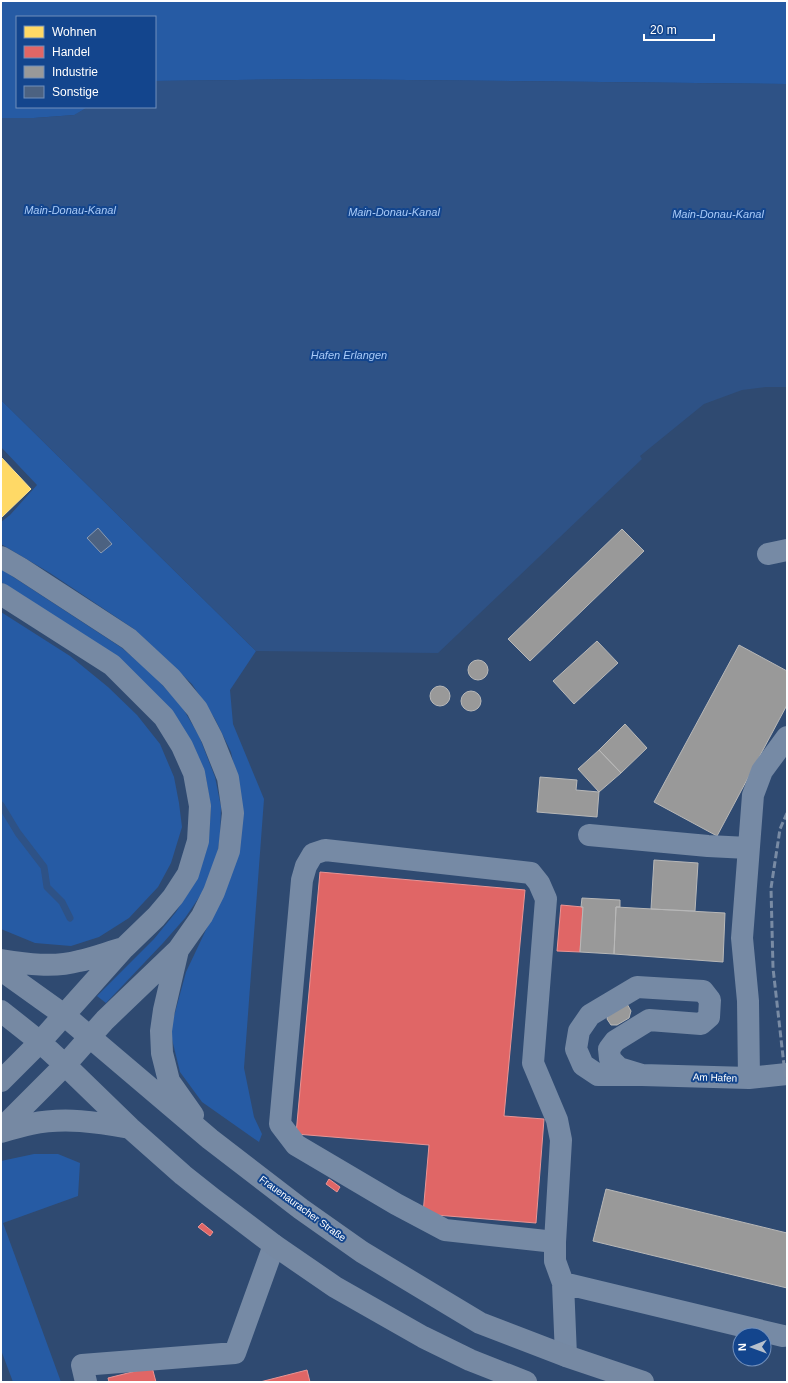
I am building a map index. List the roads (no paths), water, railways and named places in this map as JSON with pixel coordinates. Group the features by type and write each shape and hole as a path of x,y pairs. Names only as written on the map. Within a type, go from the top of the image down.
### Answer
{"main road":[{"path":"1,557 129,639 171,678 197,708 212,738 228,778 233,813 229,851 214,892 202,916 178,950 89,1037 65,1065 1,1129"},
{"path":"1,594 112,665 164,717 182,746 194,773 200,806 198,841 188,874 173,897 124,948 40,1042 1,1081"},
{"path":"1,960 51,965 78,962 124,948"},
{"path":"178,950 164,1010 161,1031 162,1053 169,1081 210,1139"},
{"name":"Frauenauracher Straße","path":"1,970 64,1015 210,1139 301,1209 362,1252 480,1323 566,1356 643,1382"},
{"path":"1,1011 40,1042 130,1128 183,1175 274,1245 335,1287 423,1337 470,1360 526,1382"},
{"path":"64,1015 65,1065"},
{"path":"40,1042 89,1037"},
{"path":"1,1132 32,1124 56,1121 97,1122 130,1128"}],"lane":[{"path":"749,1078 748,1001 742,938 752,795 762,771 787,737"},
{"path":"589,835 708,846 748,848"},
{"path":"555,1242 445,1230 396,1204 296,1145 280,1124 302,880 306,866 313,854 325,850 531,873 539,883 546,899 533,1063 557,1120 561,1140 555,1261 563,1283 566,1356"},
{"path":"637,986 703,991 710,1000 709,1016 701,1024 649,1020 614,1040 609,1048 610,1059 618,1068 642,1075 598,1075 583,1066 576,1049 579,1031 590,1015 637,986"},
{"name":"Am Hafen","path":"642,1075 749,1078 787,1074"},
{"path":"86,1382 82,1365 235,1353 274,1245"},
{"path":"563,1283 784,1336"}],"water":[{"name":"Hafen Erlangen","path":"308,79 787,84 787,387 766,387 742,390 704,404 640,456 642,459 438,653 256,651 1,400 1,118 34,118 74,115 86,108 156,108 156,81"}],"waterway":[{"path":"1,805 18,833 44,867 47,887 62,902 70,918"}],"railway":[{"path":"787,813 780,829 771,888 773,968 785,1074 787,1080"}],"water label":[{"name":"Main-Donau-Kanal","path":"70,210"},
{"name":"Main-Donau-Kanal","path":"394,212"},
{"name":"Main-Donau-Kanal","path":"718,214"}]}
